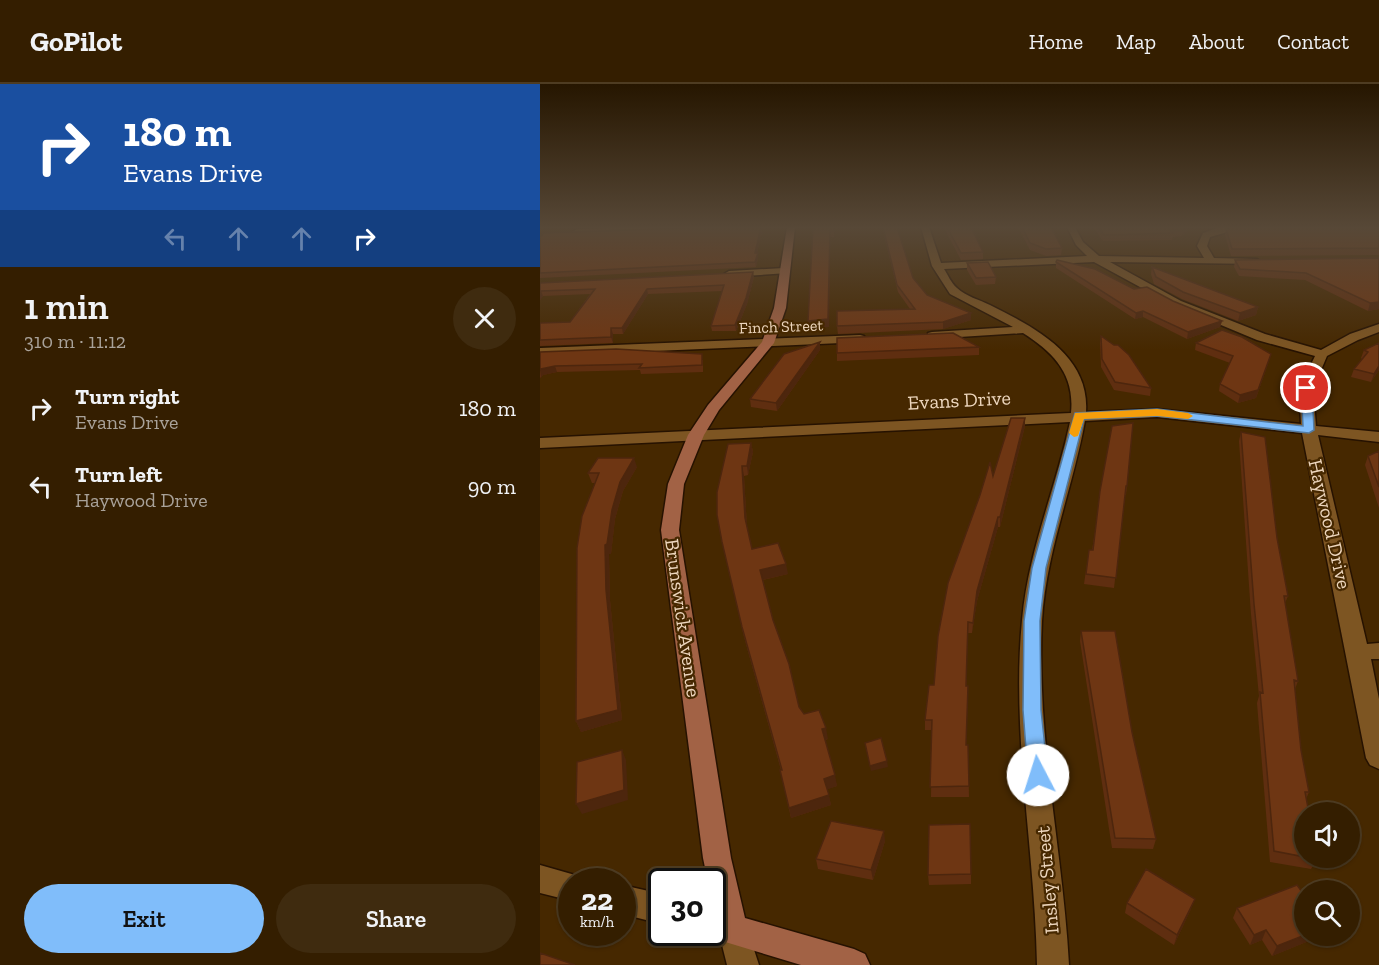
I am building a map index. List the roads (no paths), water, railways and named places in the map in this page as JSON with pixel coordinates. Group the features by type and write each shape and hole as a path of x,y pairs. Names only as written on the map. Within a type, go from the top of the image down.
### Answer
{"street":[{"name":"Insley Street","path":"938,268 943,280 954,292 1044,341 1066,361 1076,381 1079,415 1039,568 1032,621 1032,710 1053,928 1053,965"},
{"path":"1114,268 1208,317 1261,337 1322,354 1354,337 1379,328"},
{"path":"714,274 784,271"},
{"name":"Brunswick Avenue","path":"718,868 670,530 676,484 696,435 713,408 768,343 780,308 784,271"},
{"path":"921,336 1023,329"},
{"name":"Finch Street","path":"540,352 876,338"},
{"name":"Haywood Drive","path":"1322,354 1306,388 1309,430 1369,652 1379,758"},
{"name":"Evans Drive","path":"540,443 1157,412 1379,437"},
{"path":"540,879 558,884"},
{"path":"726,927 854,965"},
{"name":"Brunswick Avenue","path":"726,932 743,965"}]}
